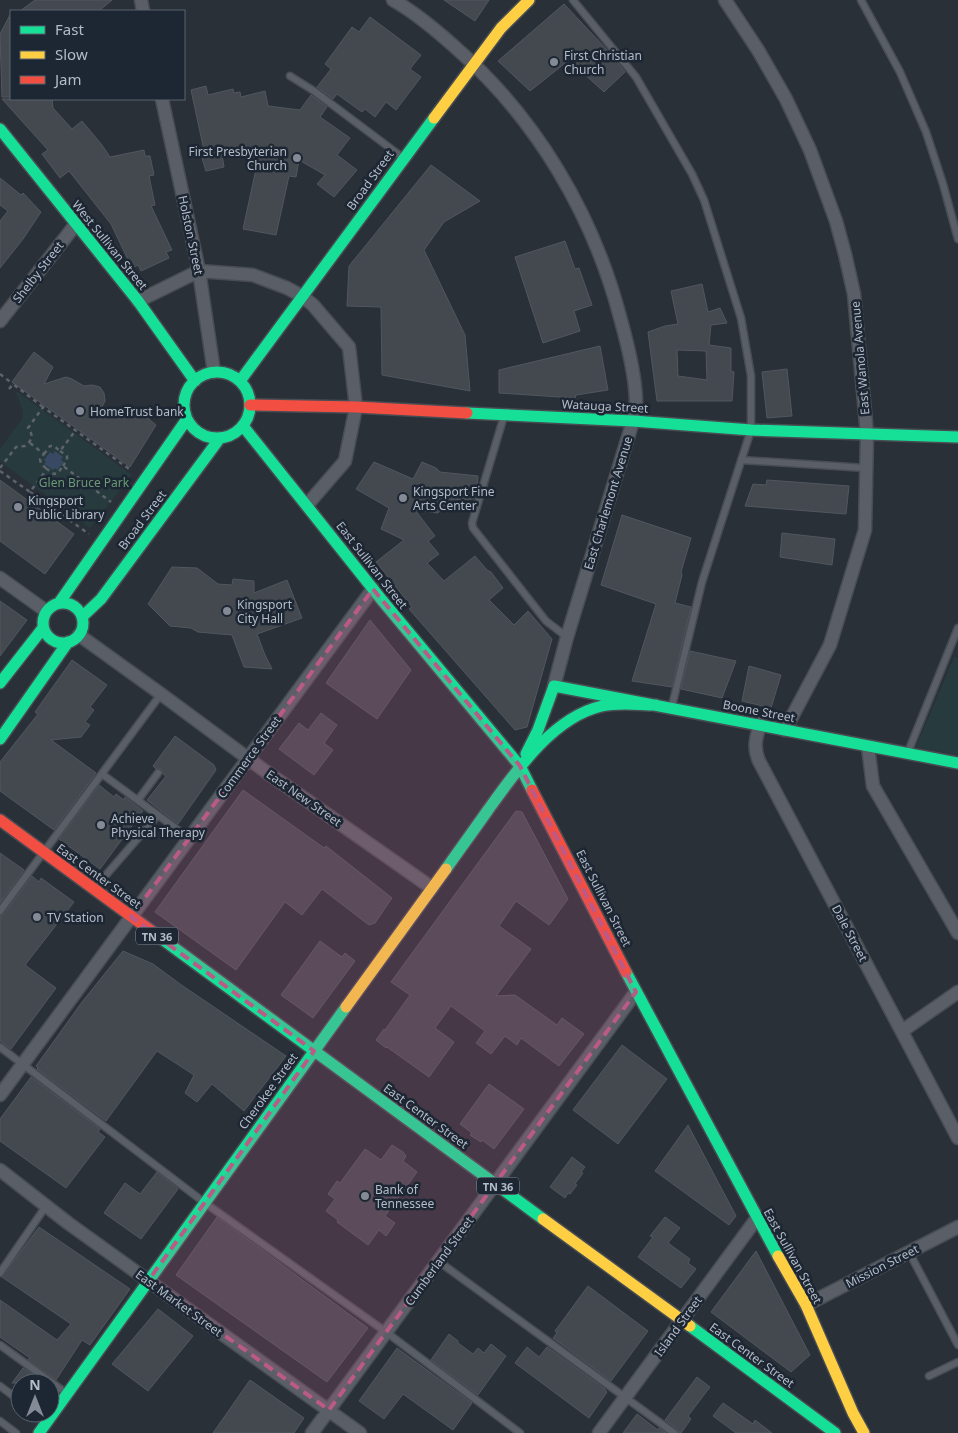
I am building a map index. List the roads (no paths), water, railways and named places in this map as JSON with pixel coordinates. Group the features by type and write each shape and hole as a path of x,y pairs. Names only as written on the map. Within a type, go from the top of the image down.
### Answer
{"street":[{"name":"East Charlemont Avenue","path":"392,0 435,29 474,63 514,108 554,162 579,207 598,248 613,290 624,330 633,376 636,403 633,421 567,637 554,686 538,730 520,766"},
{"name":"Broad Street","path":"240,381 474,63 501,28 528,0"},
{"name":"East Wanola Avenue","path":"725,0 758,50 786,99 810,150 836,221 854,294 867,434 865,530 830,645 785,730"},
{"name":"Holston Street","path":"162,100 199,271 214,372"},
{"name":"West Sullivan Street","path":"0,129 138,301 195,381"},
{"name":"Shelby Street","path":"0,321 76,224"},
{"path":"138,301 199,271 253,275 302,296 313,305 349,347 356,407 345,461 307,505"},
{"path":"214,372 224,373 240,381 249,396 250,405 247,419 243,426 229,436 220,438 201,434 193,427 184,409 188,389 204,375 214,372"},
{"name":"Watauga Street","path":"250,405 356,407 633,421 751,430 958,437"},
{"name":"Broad Street","path":"59,603 188,419"},
{"name":"East Sullivan Street","path":"243,426 372,589 520,766 636,992 757,1218 806,1305 859,1430"},
{"name":"Broad Street","path":"83,616 101,599 220,438"},
{"path":"0,578 46,611"},
{"name":"Commerce Street","path":"0,1095 372,589"},
{"path":"59,603 69,603 75,606 83,616 84,623 79,636 62,643 55,642 43,628 43,617 46,611 50,606 59,603"},
{"path":"0,683 43,628"},
{"name":"East New Street","path":"79,636 432,888"},
{"path":"0,739 68,642"},
{"name":"Boone Street","path":"554,686 760,724 958,764"},
{"path":"520,766 558,729 576,716 589,710 619,704 656,705"},
{"name":"Dale Street","path":"760,724 754,744 759,761 958,1138"},
{"path":"868,747 874,786 958,933"},
{"name":"Cherokee Street","path":"39,1433 45,1419 67,1394 520,766"},
{"name":"East Center Street","path":"0,820 835,1433"},
{"name":"Cumberland Street","path":"312,1433 636,992"},
{"path":"902,1031 958,992"},
{"name":"East Market Street","path":"0,1170 148,1281 360,1433"},
{"name":"Island Street","path":"599,1433 757,1218"},
{"name":"Mission Street","path":"806,1305 958,1227"}],"lane":[{"path":"573,0 636,77 692,174 704,200 741,318 751,376 751,430 702,582 671,708"},
{"path":"861,0 900,72 926,132 958,239"},
{"path":"290,76 314,91 403,158"},
{"path":"504,415 472,523 473,528 546,621 567,637"},
{"path":"741,460 866,468"},
{"path":"907,754 957,638 958,628"},
{"path":"0,911 161,694"},
{"path":"102,774 190,838"},
{"path":"138,800 158,774"},
{"path":"96,891 106,875 158,815"},
{"path":"0,1047 205,1202 386,1332 520,1433"},
{"path":"0,1273 46,1206"},
{"path":"909,1252 958,1345"},
{"path":"438,1261 674,1433"},
{"path":"0,1345 67,1394"},
{"path":"929,1376 958,1362"},
{"path":"0,1421 16,1433"}],"water":[{"path":"55,451 63,457 61,460 64,462 57,470 55,468 53,470 44,464 46,462 44,460 50,452 53,454"}],"place":[{"name":"First Christian Church","path":"554,62"},
{"name":"First Presbyterian Church","path":"297,158"},
{"name":"HomeTrust bank","path":"80,411"},
{"name":"Kingsport Fine Arts Center","path":"403,498"},
{"name":"Kingsport Public Library","path":"18,507"},
{"name":"Kingsport City Hall","path":"227,611"},
{"name":"Achieve Physical Therapy","path":"101,825"},
{"name":"TV Station","path":"37,917"},
{"name":"Bank of Tennessee","path":"365,1196"}],"park label":[{"name":"Glen Bruce Park","path":"84,482"}]}
